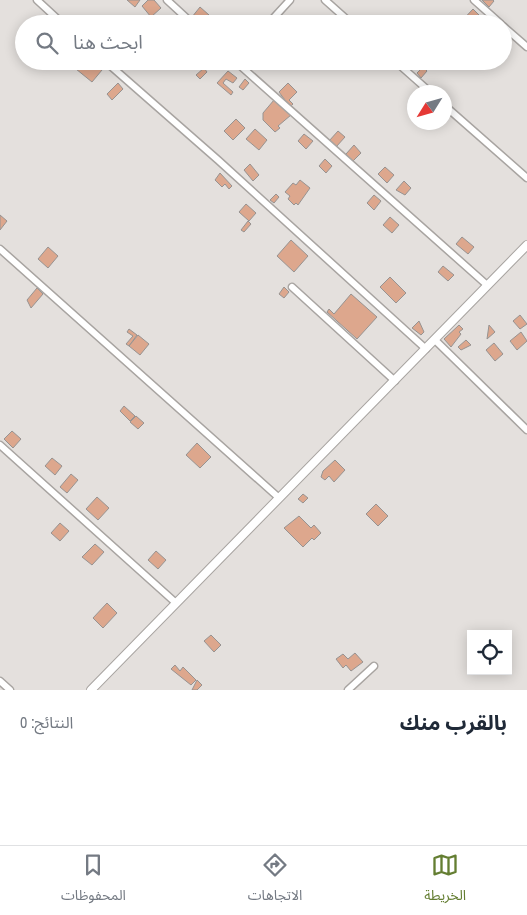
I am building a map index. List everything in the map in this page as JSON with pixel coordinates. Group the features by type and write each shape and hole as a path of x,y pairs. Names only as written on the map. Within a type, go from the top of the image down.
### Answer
{"street":[{"path":"37,0 53,15"},
{"path":"167,0 183,15"},
{"path":"276,15 290,0"},
{"path":"325,0 342,15"},
{"path":"474,0 491,15"},
{"path":"512,34 527,47"},
{"path":"115,70 218,160 426,349"},
{"path":"245,70 488,286"},
{"path":"405,70 422,85"},
{"path":"452,112 527,178"},
{"path":"91,690 527,245"},
{"path":"0,249 278,497"},
{"path":"292,286 395,380"},
{"path":"435,340 527,430"},
{"path":"0,445 176,602"},
{"path":"348,690 374,666"},
{"path":"0,681 10,690"}],"building":[{"path":"127,0 140,0 135,7"},
{"path":"148,0 154,0 161,8 153,15 149,15 142,6"},
{"path":"482,0 493,0 494,1 489,7"},
{"path":"200,7 209,15 194,15"},
{"path":"473,9 479,15 467,15"},
{"path":"77,70 102,70 92,82"},
{"path":"202,70 207,72 200,79 196,75"},
{"path":"420,70 427,71 421,78 417,73"},
{"path":"228,71 237,78 233,83 226,79 223,83 233,92 231,95 217,83"},
{"path":"245,79 249,83 243,90 239,87"},
{"path":"118,83 123,89 112,100 107,94"},
{"path":"288,83 297,92 289,100 293,104 290,107 279,92"},
{"path":"274,100 291,115 278,126 280,128 275,132 263,120 263,113"},
{"path":"236,119 245,128 233,140 224,131"},
{"path":"255,129 267,140 259,150 246,139"},
{"path":"338,131 345,137 336,147 329,141"},
{"path":"304,134 313,141 306,149 298,141"},
{"path":"354,145 361,153 353,161 346,154"},
{"path":"325,159 332,166 326,173 319,166"},
{"path":"250,164 259,175 253,181 244,170"},
{"path":"385,167 394,175 387,183 378,174"},
{"path":"220,173 232,186 229,189 225,184 222,187 215,180"},
{"path":"300,180 310,188 298,205 296,203 294,205 288,199 290,196 285,192 293,183 296,185"},
{"path":"404,181 411,188 405,195 396,190"},
{"path":"276,194 279,197 274,203 270,200"},
{"path":"374,195 381,201 374,210 367,203"},
{"path":"246,204 256,213 249,221 239,212"},
{"path":"0,215 7,221 0,230"},
{"path":"390,217 399,225 392,233 383,225"},
{"path":"248,221 251,224 244,232 241,230"},
{"path":"462,237 474,247 468,254 456,244"},
{"path":"291,240 308,256 294,272 277,256"},
{"path":"48,247 58,256 48,268 38,259"},
{"path":"443,266 454,275 448,281 438,272"},
{"path":"390,277 406,293 396,303 380,287"},
{"path":"284,287 289,292 284,298 279,294"},
{"path":"37,288 43,294 31,308 27,300"},
{"path":"351,294 377,317 357,339 327,312 329,309 334,314"},
{"path":"520,315 527,324 520,329 513,321"},
{"path":"419,321 424,332 421,335 412,328"},
{"path":"459,325 463,329 459,332 461,334 451,347 444,339"},
{"path":"489,325 495,332 487,339"},
{"path":"129,329 137,335 129,346 126,344 133,336 127,332"},
{"path":"521,332 527,341 517,350 510,341"},
{"path":"138,335 149,344 140,355 129,346"},
{"path":"466,340 471,345 461,350 458,347"},
{"path":"494,343 503,354 495,361 486,350"},
{"path":"124,406 135,416 130,421 120,411"},
{"path":"136,416 144,423 138,429 130,422"},
{"path":"12,431 21,439 13,448 4,439"},
{"path":"197,443 211,457 200,468 186,455"},
{"path":"52,458 62,466 55,475 45,466"},
{"path":"335,460 345,470 334,482 329,476 325,480 321,477 323,471"},
{"path":"71,474 78,480 67,493 60,487"},
{"path":"303,494 308,498 303,503 298,499"},
{"path":"97,497 109,508 98,520 86,509"},
{"path":"376,504 388,516 378,526 366,514"},
{"path":"299,516 311,528 314,525 321,533 314,540 312,538 303,547 284,528"},
{"path":"60,523 69,531 60,541 51,533"},
{"path":"95,544 104,552 92,565 82,557"},
{"path":"156,551 166,560 158,569 148,560"},
{"path":"107,603 117,613 103,628 93,618"},
{"path":"211,635 221,645 214,652 204,641"},
{"path":"355,653 363,662 351,671 346,665 343,668 336,659 343,654 348,659"},
{"path":"175,665 180,671 183,667 196,680 191,685 171,669"},
{"path":"197,680 202,685 197,690 192,690"}]}
